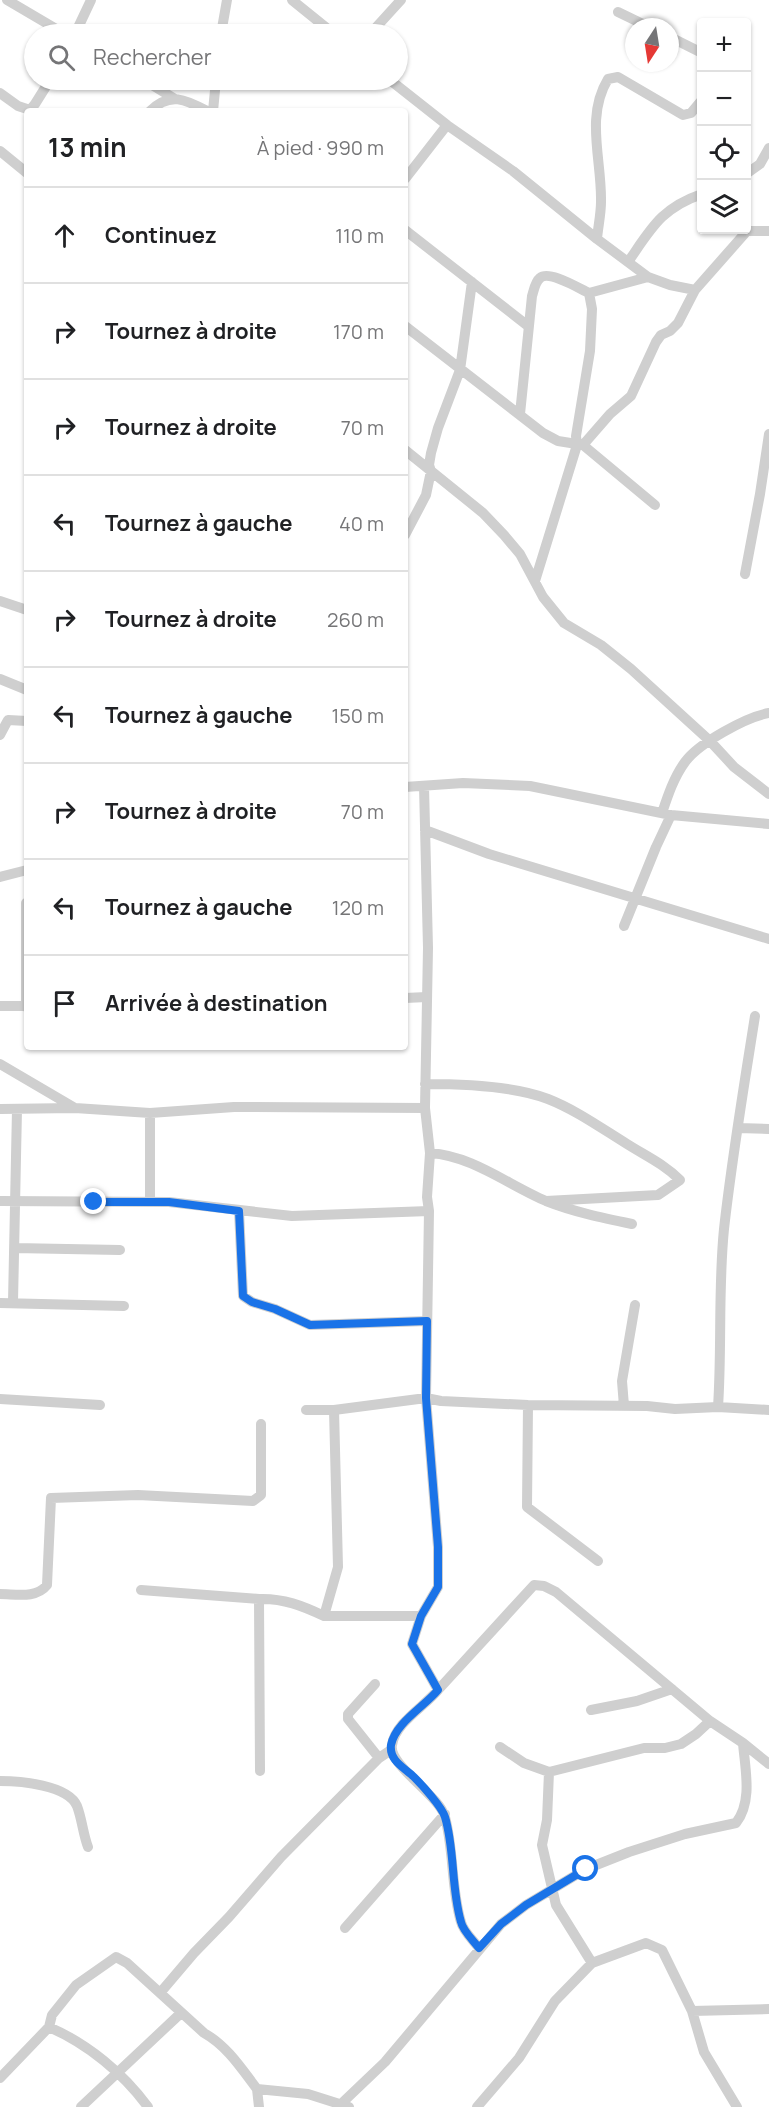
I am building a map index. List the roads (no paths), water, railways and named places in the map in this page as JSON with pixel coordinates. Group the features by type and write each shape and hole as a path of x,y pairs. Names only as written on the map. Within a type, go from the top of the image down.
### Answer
{"street":[{"path":"7,0 48,24"},
{"path":"80,24 91,0"},
{"path":"223,24 227,0"},
{"path":"292,0 322,24"},
{"path":"379,24 400,0"},
{"path":"618,12 630,18"},
{"path":"679,42 697,50"},
{"path":"597,239 601,201 597,162 597,106 600,92 608,80 618,77 683,115 691,113 697,106"},
{"path":"32,108 44,90"},
{"path":"160,90 175,99 201,108"},
{"path":"213,108 215,90"},
{"path":"403,90 447,125 513,171 648,277 670,285 695,290"},
{"path":"0,93 24,108"},
{"path":"153,108 160,102 175,99"},
{"path":"408,175 447,125"},
{"path":"751,171 760,164 769,148"},
{"path":"0,151 24,171"},
{"path":"628,262 669,209 697,196"},
{"path":"535,581 580,445 631,396 656,342 661,335 670,331 678,323 695,290 747,231 769,231"},
{"path":"408,232 528,326"},
{"path":"520,414 532,296 541,276 548,275 589,292 648,277"},
{"path":"408,530 421,507 431,471 430,453 460,370 472,282"},
{"path":"589,292 592,309 591,332 576,436 580,445 655,504"},
{"path":"408,328 543,433 558,441 580,445"},
{"path":"745,574 765,495 769,434"},
{"path":"408,452 483,513 504,535 520,554 543,597 564,622 601,645 710,741 734,767 769,794"},
{"path":"0,601 24,609"},
{"path":"0,679 24,689"},
{"path":"624,926 656,847 667,814 669,792 687,759 710,741 744,722 769,713"},
{"path":"0,735 8,720 24,721"},
{"path":"408,787 463,783 530,786 667,814 769,824"},
{"path":"424,786 428,926 425,1108 430,1153 427,1197 429,1211 426,1398 438,1547 438,1587 421,1616 412,1644 438,1690"},
{"path":"425,830 489,854 769,939"},
{"path":"0,877 24,871"},
{"path":"408,998 427,997"},
{"path":"0,1006 24,1007"},
{"path":"718,1407 724,1228 755,1016"},
{"path":"0,1064 75,1108"},
{"path":"426,1084 524,1091 546,1098 575,1111 642,1154 659,1162 680,1180 658,1195 546,1201"},
{"path":"0,1109 75,1108 150,1113 234,1107 425,1108"},
{"path":"13,1302 16,1109"},
{"path":"150,1113 150,1202"},
{"path":"738,1128 769,1129"},
{"path":"430,1153 450,1156 546,1201 595,1216 632,1224"},
{"path":"0,1201 169,1202 292,1216 429,1211"},
{"path":"239,1211 243,1296 252,1302 275,1309 310,1325 427,1321"},
{"path":"14,1248 120,1250"},
{"path":"0,1303 124,1306"},
{"path":"624,1406 622,1381 634,1305"},
{"path":"306,1410 333,1410 426,1398 441,1401 528,1406 718,1407 769,1410"},
{"path":"0,1400 100,1405"},
{"path":"528,1406 527,1507 598,1561"},
{"path":"324,1616 338,1567 333,1410"},
{"path":"0,1594 32,1594 42,1592 47,1585 51,1498 138,1495 253,1501 258,1498 261,1495 263,1462 261,1424"},
{"path":"479,1948 461,1923 445,1814 412,1776 399,1765 391,1750 395,1736 406,1721 429,1702 534,1585 544,1586 556,1592 710,1721 769,1764"},
{"path":"141,1590 273,1598 303,1605 324,1616 421,1616"},
{"path":"260,1599 260,1771"},
{"path":"375,1684 348,1714 348,1719 379,1758"},
{"path":"591,1710 637,1701 672,1689"},
{"path":"500,1747 524,1763 549,1772 644,1748 665,1748 681,1744 710,1721"},
{"path":"257,2089 308,2094 346,2105 501,1924 586,1869 684,1834 736,1823 744,1813 747,1797 742,1743"},
{"path":"160,1994 281,1857 379,1758 391,1750"},
{"path":"549,1772 547,1820 542,1845 555,1905 591,1963"},
{"path":"0,1781 39,1783 68,1796 76,1805 88,1847"},
{"path":"345,1928 445,1814"},
{"path":"477,2107 519,2058 555,2001 591,1963 646,1943 662,1950 692,2011 704,2052 737,2107"},
{"path":"0,2078 49,2027 52,2014 76,1985 116,1957 127,1963 230,2054 257,2089 259,2107"},
{"path":"692,2011 769,2009"},
{"path":"81,2107 181,2013"},
{"path":"49,2027 70,2036 110,2066 148,2107"}]}
